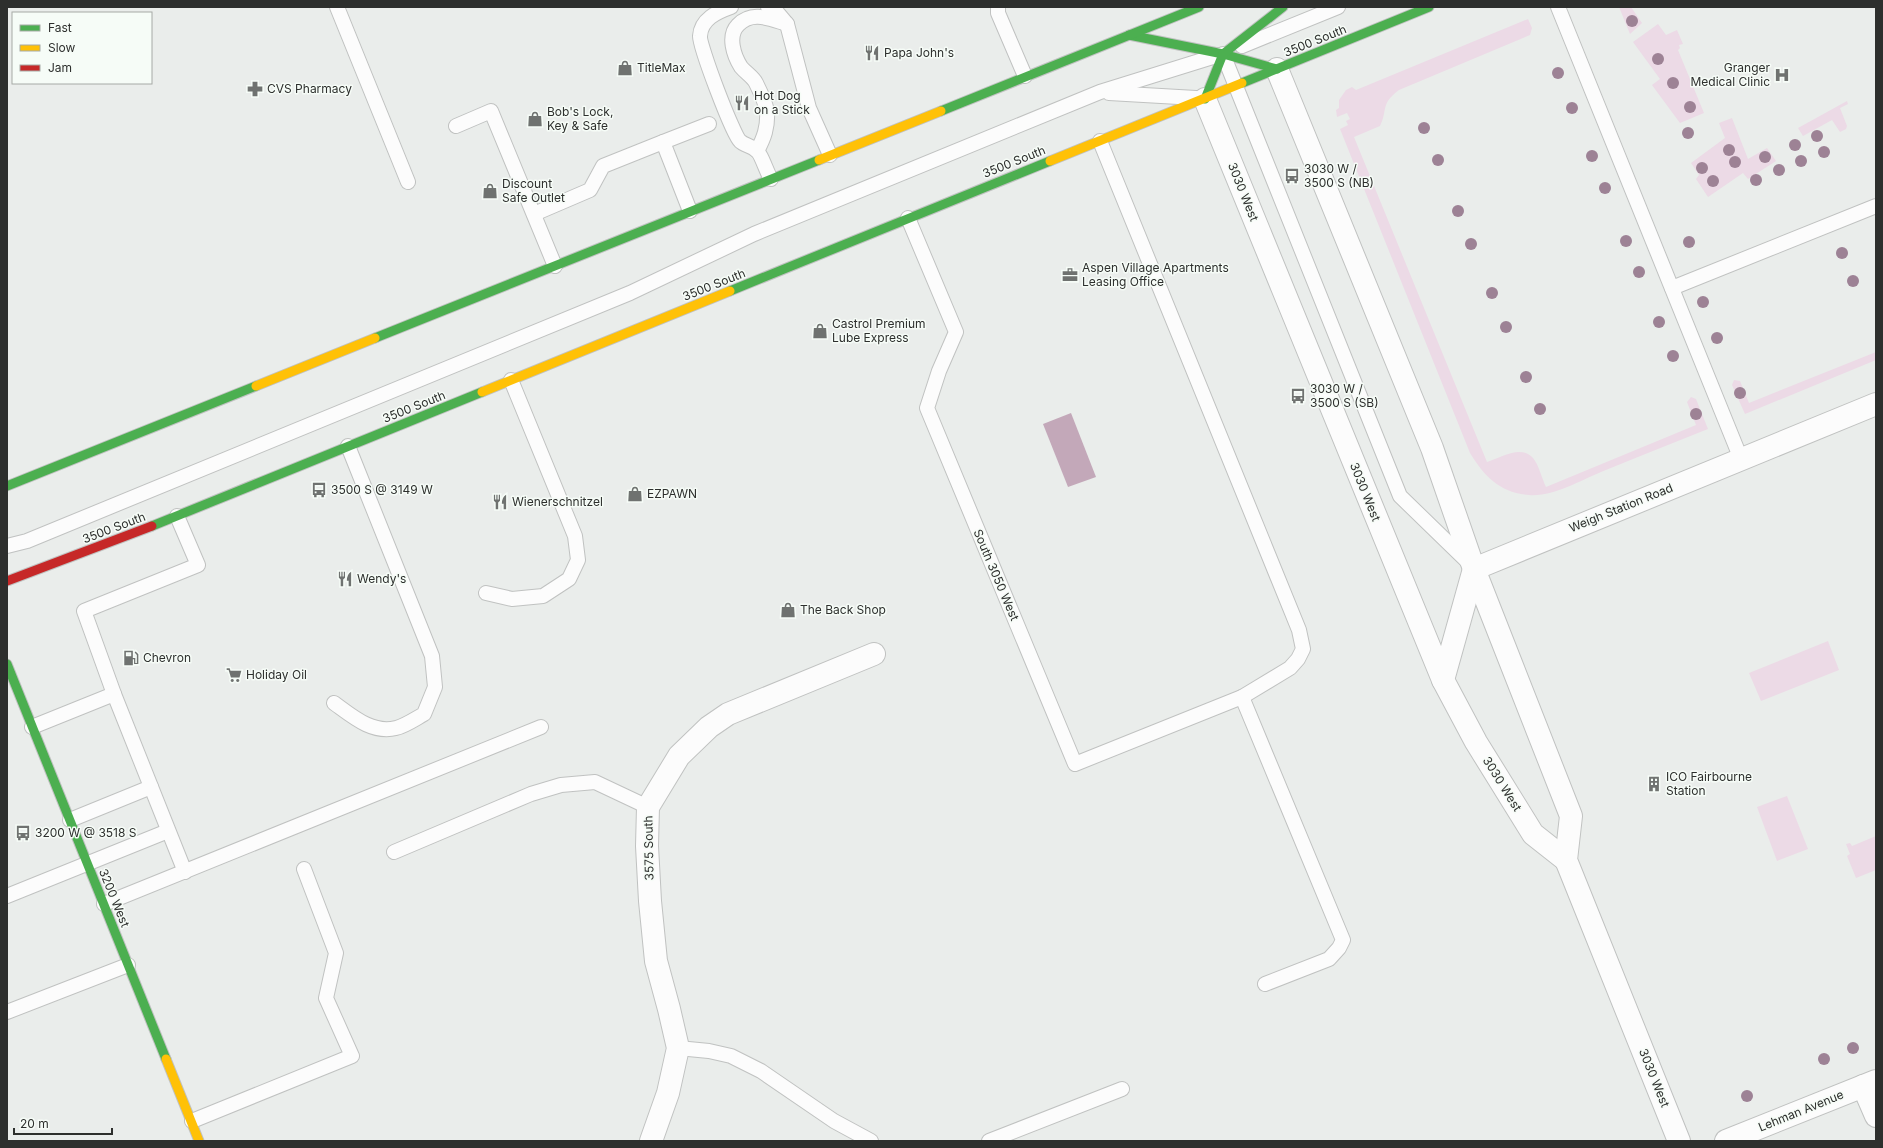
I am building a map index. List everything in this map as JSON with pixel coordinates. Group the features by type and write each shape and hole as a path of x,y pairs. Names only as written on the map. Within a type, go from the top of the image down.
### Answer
{"main road":[{"path":"7,486 1199,7"},
{"path":"1205,99 1223,54 1283,7"},
{"name":"3500 South","path":"7,581 177,516 1429,7"},
{"path":"1130,35 1223,54 1277,69"},
{"name":"3200 West","path":"7,664 199,1141"}],"street":[{"name":"3030 West","path":"1277,69 1432,448 1474,569 1571,816 1566,860 1679,1141"},
{"name":"3030 West","path":"1205,99 1443,680 1476,742 1533,834 1566,860"},
{"name":"Weigh Station Road","path":"1474,569 1876,404"},
{"path":"1443,680 1474,569"},
{"name":"3575 South","path":"651,1141 668,1093 678,1048 656,961 649,893 647,846 648,807 679,756 709,727 728,714 874,654"},
{"path":"1870,1084 1876,1116"},
{"name":"Lehman Avenue","path":"1726,1141 1870,1084"}],"lane":[{"path":"337,7 408,182"},
{"path":"731,7 719,11 704,22 700,36 702,50 739,141 758,150 770,180"},
{"path":"768,7 776,12 787,24 809,108 830,155"},
{"path":"998,7 998,13 1025,76"},
{"path":"7,546 27,541 630,294 754,234 1100,92 1223,54 1338,7"},
{"path":"1558,7 1741,459"},
{"path":"758,150 766,134 767,111 756,82 741,67 734,52 732,39 737,26 746,18 761,16 787,24"},
{"path":"1223,54 1400,496 1474,569"},
{"path":"1100,92 1205,99"},
{"path":"456,126 491,111 555,266"},
{"path":"534,214 590,190 603,166 708,124"},
{"path":"1100,140 1299,630 1303,649 1298,659 1290,668 1242,697 1343,940 1339,948 1329,959 1265,984"},
{"path":"663,142 690,211"},
{"path":"1672,288 1876,206"},
{"name":"South 3050 West","path":"908,218 956,332 939,371 927,408 1075,764 1242,697"},
{"path":"486,593 512,600 543,596 569,579 578,560 575,536 511,380"},
{"path":"334,703 356,719 376,729 396,728 424,714 434,687 432,656 348,446"},
{"path":"177,516 198,564 84,611 114,694 185,872"},
{"path":"32,727 114,694"},
{"path":"104,904 542,727"},
{"path":"394,852 531,794 561,785 595,782 648,807"},
{"path":"70,820 151,787"},
{"path":"7,896 168,831"},
{"path":"192,1121 352,1056 326,998 336,953 304,869"},
{"path":"7,1012 128,965"},
{"path":"678,1048 709,1051 731,1056 761,1070 834,1121 871,1141"},
{"path":"989,1141 1122,1089"}],"shaded area":[{"path":"1619,7 1631,7 1642,23 1630,34"},
{"path":"1528,19 1532,28 1530,35 1399,90 1389,99 1385,107 1380,126 1354,137 1487,462 1510,453 1523,452 1528,454 1537,464 1546,487 1696,425 1687,402 1691,397 1696,399 1708,429 1601,472 1566,488 1547,494 1538,495 1519,494 1501,487 1487,476 1470,453 1340,129 1348,125 1346,121 1350,119 1347,113 1337,117 1336,110 1339,108 1339,100 1346,90 1352,87 1356,90"},
{"path":"1658,24 1666,35 1677,30 1683,44 1679,45 1680,48 1678,50 1704,113 1680,123 1652,85 1660,79 1633,42"},
{"path":"1847,101 1848,104 1840,108 1847,126 1846,129 1840,132 1832,120 1803,136 1798,128"},
{"path":"1732,118 1748,159 1767,148 1776,161 1748,179 1743,173 1708,197 1696,179 1699,175 1691,163 1725,138 1719,123"},
{"path":"1876,352 1876,360 1745,414 1732,385 1734,380 1740,381 1749,403"},
{"path":"1071,413 1096,477 1068,487 1043,424"},
{"path":"1828,641 1839,670 1761,701 1749,673"},
{"path":"1787,796 1808,849 1777,861 1757,807"},
{"path":"1876,836 1876,870 1856,878 1847,856 1850,854 1846,844 1850,843 1852,846"}],"traffic: fast":[{"path":"941,111 1199,7"},
{"path":"1205,99 1223,54 1283,7"},
{"path":"1242,83 1429,7"},
{"path":"1129,35 1223,54 1277,69"},
{"path":"375,338 819,160"},
{"path":"730,291 1050,161"},
{"path":"7,486 256,386"},
{"path":"152,526 482,392"},
{"path":"7,664 166,1059"}],"traffic: slow":[{"path":"1050,161 1242,83"},
{"path":"819,160 941,111"},
{"path":"482,392 730,291"},
{"path":"256,386 375,338"},
{"path":"166,1059 199,1141"}],"traffic: jam":[{"path":"7,581 152,526"}],"place":[{"name":"Papa John's","path":"872,53"},
{"name":"TitleMax","path":"625,68"},
{"name":"Granger Medical Clinic","path":"1782,75"},
{"name":"CVS Pharmacy","path":"255,89"},
{"name":"Hot Dog on a Stick","path":"742,103"},
{"name":"Bob's Lock, Key & Safe","path":"535,119"},
{"name":"3030 W / 3500 S (NB)","path":"1292,176"},
{"name":"Discount Safe Outlet","path":"490,191"},
{"name":"Aspen Village Apartments Leasing Office","path":"1070,275"},
{"name":"Castrol Premium Lube Express","path":"820,331"},
{"name":"3030 W / 3500 S (SB)","path":"1298,396"},
{"name":"3500 S @ 3149 W","path":"319,490"},
{"name":"EZPAWN","path":"635,494"},
{"name":"Wienerschnitzel","path":"500,502"},
{"name":"Wendy's","path":"345,579"},
{"name":"The Back Shop","path":"788,610"},
{"name":"Chevron","path":"131,658"},
{"name":"Holiday Oil","path":"234,675"},
{"name":"ICO Fairbourne Station","path":"1654,784"},
{"name":"3200 W @ 3518 S","path":"23,833"}]}
